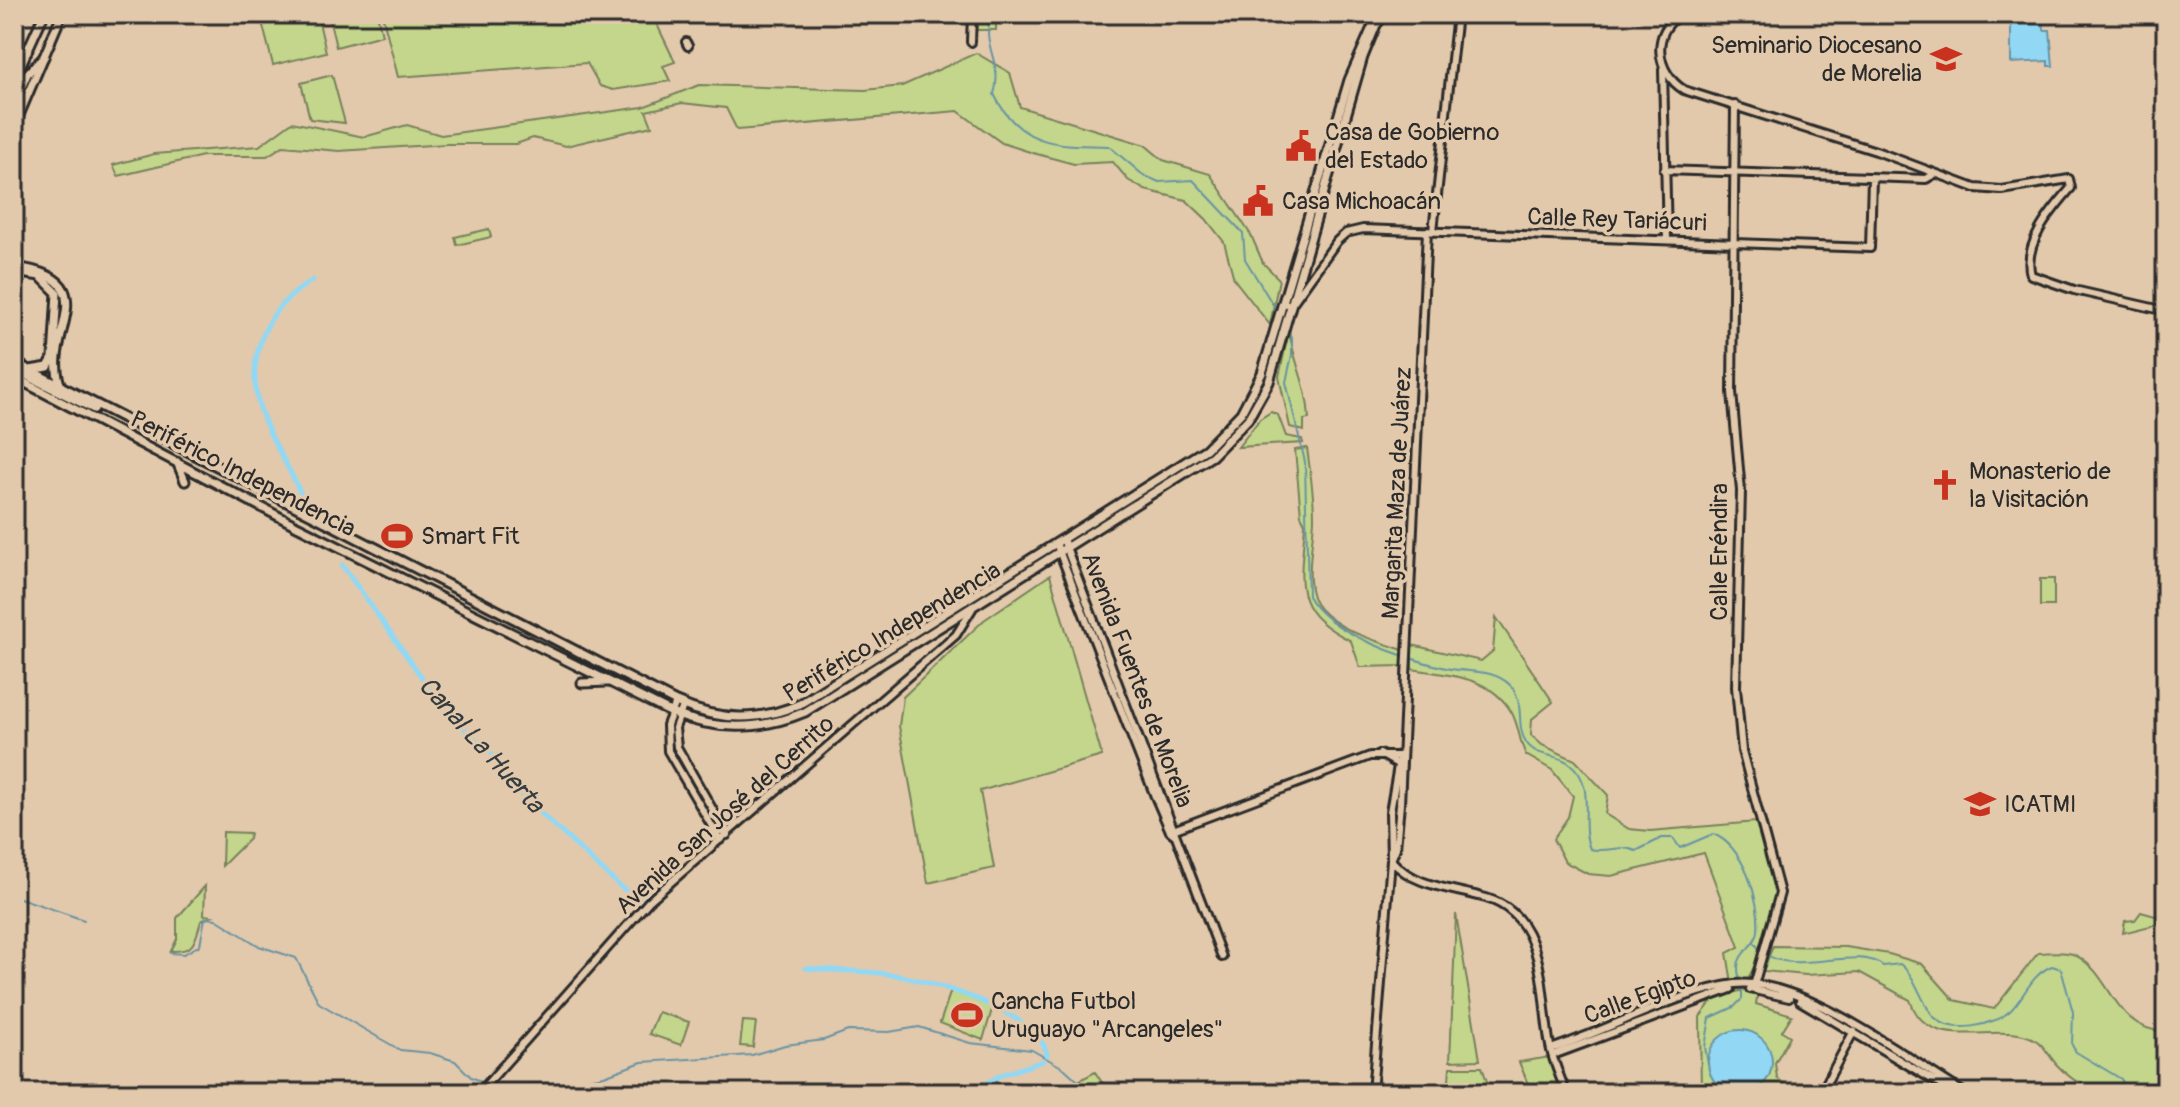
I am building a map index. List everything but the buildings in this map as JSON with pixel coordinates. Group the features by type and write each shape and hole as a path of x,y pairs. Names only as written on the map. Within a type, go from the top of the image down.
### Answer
{"main road":[{"path":"14,80 44,14"},
{"path":"14,127 62,14"},
{"name":"Periférico Independencia","path":"14,362 679,704 710,715 763,717 800,704 1206,449 1224,433 1254,390 1283,320 1353,67 1378,14"},
{"name":"Periférico Independencia","path":"1286,305 1363,57 1376,25 1385,14"},
{"path":"14,104 27,74 44,57"},
{"path":"14,269 48,280 57,293 59,304 51,363 42,369 29,370"},
{"path":"14,269 50,273 61,286 66,310 58,365 61,386"},
{"name":"Periférico Independencia","path":"14,377 675,714 709,726 743,727 781,721 805,712 1183,476 1230,440 1248,419 1269,382 1283,334 1283,320"},
{"path":"14,369 76,402 104,410"},
{"path":"177,462 185,481"},
{"path":"582,683 609,682"}],"street":[{"path":"971,42 972,14"},
{"name":"Margarita Maza de Juárez","path":"1372,1093 1391,860 1388,845 1400,756 1407,668 1430,231 1457,14"},
{"path":"1667,240 1661,44 1669,22 1681,14"},
{"path":"1663,70 1670,82 1684,90 1876,151 1933,175 1989,190 2069,179 2071,188 2052,212 2031,250 2031,275 2074,290 2166,311"},
{"name":"Calle Eréndira","path":"1735,105 1732,392 1741,491 1735,654 1738,714 1745,765 1780,893 1766,951 1753,987"},
{"path":"1664,170 1872,178 1926,179 1933,175"},
{"name":"Calle Rey Tariácuri","path":"1286,305 1337,241 1346,233 1363,229 1870,248 1872,178"},
{"name":"Avenida Fuentes de Morelia","path":"1060,541 1067,549 1222,957"},
{"name":"Avenida Fuentes de Morelia","path":"1060,541 1059,554 1174,832"},
{"name":"Avenida San José del Cerrito","path":"479,1093 649,901 956,635 972,609"},
{"path":"679,704 666,732 668,751 720,840"},
{"path":"675,714 677,747 727,835"},
{"path":"1174,832 1380,754 1400,756"},
{"path":"1380,754 1399,765"},
{"name":"Margarita Maza de Juárez","path":"1391,860 1396,848 1399,765"},
{"path":"1391,860 1402,872 1422,883 1495,901 1521,922 1532,937 1552,1052 1566,1093"},
{"name":"Calle Egipto","path":"1552,1052 1732,986 1753,987"},
{"path":"1753,987 1806,1002 1955,1093"},
{"path":"1753,987 1811,1000 1965,1093"},
{"path":"1820,1092 1854,1031"}],"green space":[{"path":"260,14 317,14 326,52 273,65"},
{"path":"328,14 377,14 382,35 336,47"},
{"path":"382,14 652,14 675,62 663,66 670,81 613,90 600,86 587,63 398,77"},
{"path":"979,14 996,14 996,30 976,30"},
{"path":"976,53 1010,73 1020,107 1145,145 1163,160 1210,174 1251,235 1263,263 1279,279 1270,325 1234,279 1224,242 1186,200 1145,190 1128,180 1113,162 1074,164 1002,143 958,111 737,130 726,108 682,103 646,111 652,126 566,146 533,138 516,144 447,144 339,151 283,146 267,156 203,156 118,176 113,165 154,154 259,146 292,122 364,137 407,125 441,135 643,107 699,85 865,90 902,86"},
{"path":"332,75 345,123 310,119 301,83"},
{"path":"489,229 491,237 457,245 455,237"},
{"path":"1289,330 1308,407 1309,419 1304,420 1304,431 1290,427 1279,377"},
{"path":"1271,412 1278,415 1286,436 1302,439 1303,443 1238,447 1260,419"},
{"path":"1307,448 1314,508 1310,578 1314,600 1338,624 1403,650 1402,666 1360,667 1351,641 1331,630 1308,606 1301,579 1305,523 1301,515 1295,450"},
{"path":"1050,575 1102,756 980,791 994,868 928,883 899,726 903,697 984,620"},
{"path":"2040,579 2054,579 2054,606 2040,606"},
{"path":"1496,617 1553,702 1532,719 1531,735 1542,745 1575,760 1608,795 1605,814 1629,829 1650,831 1756,822 1777,896 1767,941 1748,979 1732,983 1727,953 1739,947 1704,853 1611,876 1588,874 1565,862 1553,839 1568,817 1573,796 1552,770 1526,755 1512,713 1503,701 1493,691 1468,679 1412,669 1412,645 1481,661 1493,651"},
{"path":"223,832 250,833 249,839 222,866"},
{"path":"205,886 204,915 212,916 201,921 190,947 171,951 177,939 177,918"},
{"path":"2141,912 2166,919 2166,922 2123,933 2125,921 2135,920"},
{"path":"1456,914 1480,1060 1450,1061"},
{"path":"1773,946 1846,947 1889,954 1922,964 1954,1000 1994,1009 2038,953 2071,953 2088,964 2134,1021 2166,1032 2166,1093 2120,1094 2094,1090 2070,1077 2040,1043 2023,1035 1950,1033 1933,1028 1920,1018 1910,1000 1859,972 1806,975 1763,971"},
{"path":"1750,989 1758,992 1756,1004 1792,1015 1782,1031 1790,1036 1775,1063 1777,1078 1791,1089 1785,1093 1701,1093 1700,1017 1716,996"},
{"name":"Cancha Futbol Uruguayo \"Arcangeles\"","path":"951,990 993,1006 983,1040 940,1023"},
{"path":"658,1012 689,1022 681,1045 649,1034"},
{"path":"743,1021 756,1022 753,1047 740,1046"},
{"path":"1550,1057 1563,1093 1532,1093 1519,1062"},
{"path":"1450,1067 1482,1067 1491,1093 1448,1093"},
{"path":"1095,1072 1109,1093 1072,1093 1069,1086"}],"water":[{"path":"2011,15 2043,15 2044,30 2050,30 2053,66 2048,66 2048,61 2011,63"},
{"path":"1740,1030 1758,1036 1766,1044 1772,1062 1766,1080 1758,1088 1740,1094 1722,1088 1714,1080 1708,1062 1714,1044 1722,1036"}],"waterway":[{"path":"991,14 988,36 996,73 994,94 1016,124 1042,140 1109,146 1143,175 1159,182 1193,180 1243,233 1245,259 1278,313"},
{"name":"Canal La Huerta","path":"307,509 267,426 255,385 256,362 266,328 276,311 313,280"},
{"path":"1286,329 1292,338 1286,382 1305,462 1308,596 1318,610 1350,633 1389,651 1446,668 1488,673 1510,685 1518,699 1521,729 1526,742 1535,751 1569,763 1583,782 1590,849 1624,848 1636,851 1662,838 1673,838 1680,848 1713,834 1724,840 1741,862 1753,890 1758,931 1739,963 1742,999 1734,1007 1710,1018 1705,1047 1708,1064"},
{"name":"Canal La Huerta","path":"342,565 448,714 491,753 507,782 623,889 647,897"},
{"path":"14,896 84,920"},
{"path":"170,953 184,954 200,945 205,918 216,919 259,946 296,958 319,1003 400,1050 430,1053 455,1061 471,1077 483,1082"},
{"path":"1754,942 1761,952"},
{"path":"1767,955 1796,962 1860,958 1883,966 1900,964 1911,976 1934,1017 1941,1023 1961,1027 1983,1024 2003,1016 2044,970 2052,966 2061,969 2073,1012 2072,1045 2076,1052 2121,1079 2129,1093"},
{"name":"Canal La Huerta","path":"806,968 887,974 953,990 1003,1011 1024,1024 1039,1039 1047,1055"},
{"path":"490,1086 567,1083 604,1076 642,1062 752,1055 785,1045 824,1040 848,1031 889,1032 919,1027 970,1043 1032,1050 1065,1069 1091,1093"},
{"name":"Canal La Huerta","path":"969,1093 1001,1075 1043,1061"}],"place":[{"name":"Seminario Diocesano de Morelia","path":"1946,59"},
{"name":"Casa de Gobierno del Estado","path":"1301,146"},
{"name":"Casa Michoacán","path":"1258,201"},
{"name":"Monasterio de la Visitación","path":"1945,485"},
{"name":"Smart Fit","path":"397,536"},
{"name":"ICATMI","path":"1980,804"},
{"name":"Cancha Futbol Uruguayo \"Arcangeles\"","path":"967,1015"}]}
